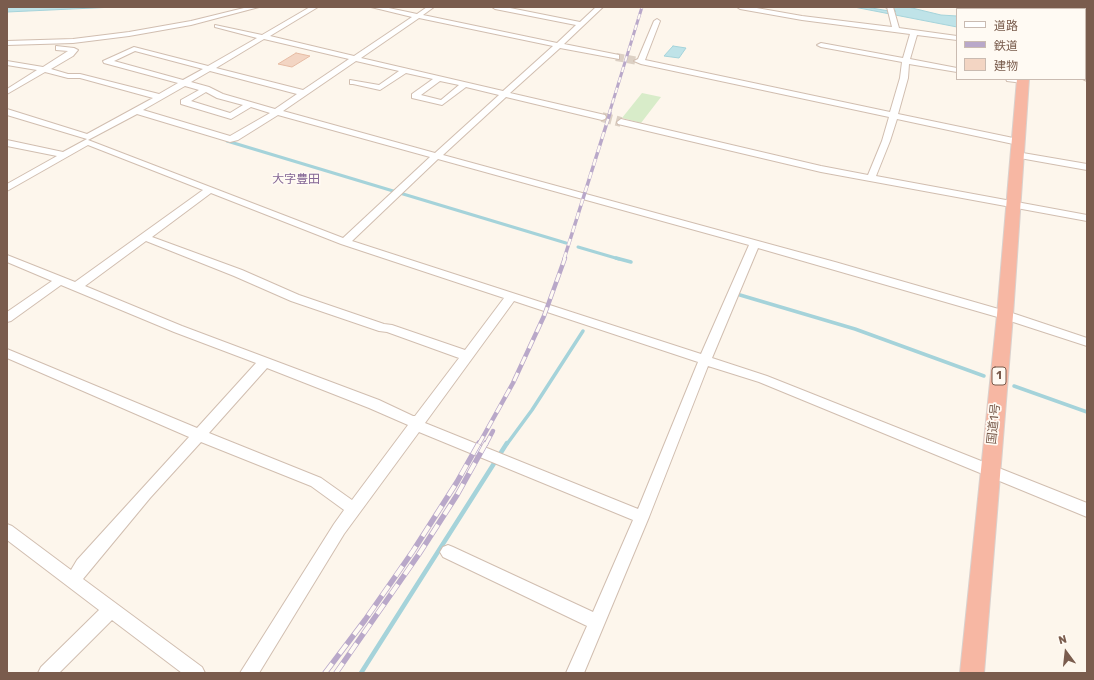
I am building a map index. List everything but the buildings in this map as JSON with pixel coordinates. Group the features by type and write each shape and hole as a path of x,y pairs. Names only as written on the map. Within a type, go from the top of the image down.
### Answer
{"highway":[{"name":"国道1号","path":"972,673 1005,315 1012,203 1018,148 1019,80"}],"street":[{"path":"7,43 73,41 129,34 191,23 256,7"},
{"path":"7,188 66,155 87,140 136,110 316,7"},
{"path":"374,7 616,57"},
{"path":"136,110 230,139 235,138 431,7"},
{"path":"496,7 580,24"},
{"path":"345,242 600,7"},
{"path":"740,7 802,18 956,38"},
{"path":"890,7 896,30"},
{"path":"657,21 639,62 893,114 1087,167"},
{"path":"217,26 602,117"},
{"path":"871,178 886,141 904,78 906,60 914,32"},
{"path":"821,45 956,70"},
{"path":"7,48 74,50 70,54 42,69 7,92"},
{"path":"303,93 134,49 107,61 206,89 220,96 831,264 1005,315 1087,342"},
{"path":"7,63 42,69 68,76 80,76 159,97"},
{"path":"353,82 380,88 404,71"},
{"path":"438,79 415,96 442,103 464,85"},
{"path":"206,89 184,102 231,116 250,104"},
{"path":"7,112 87,140 345,242 763,379 1087,510"},
{"path":"621,122 821,169 1087,218"},
{"path":"7,143 66,155"},
{"path":"76,287 211,189"},
{"path":"144,237 238,273 295,298 388,328 467,356"},
{"path":"575,673 642,517 705,359 755,243"},
{"path":"9,260 178,329 374,404 400,415 411,422 642,517"},
{"path":"7,318 59,280"},
{"path":"249,673 339,529 512,297"},
{"path":"7,353 198,435 316,482 354,508"},
{"path":"73,580 83,565 265,362"},
{"path":"7,531 196,673"},
{"path":"448,552 597,622"},
{"path":"47,673 112,609"}],"green space":[{"path":"642,93 661,97 641,123 622,118"}],"water":[{"path":"7,7 115,7 7,12"},
{"path":"854,7 866,7 895,12 896,11 883,7 908,7 941,15 956,16 956,27"},
{"path":"673,46 686,48 679,58 664,56"}],"waterway":[{"path":"227,141 566,243"},
{"path":"578,247 619,259"},
{"path":"616,258 631,262"},
{"path":"740,295 855,329 984,376"},
{"path":"507,444 532,410 583,331"},
{"path":"1014,386 1087,412"},
{"path":"361,673 507,443"}],"tunnel":[{"path":"616,57 638,61"},
{"path":"602,117 621,122"}],"railway":[{"path":"609,114 642,7"},
{"path":"564,259 610,113"},
{"path":"479,444 513,383 544,316 565,258"},
{"path":"486,444 493,431"},
{"path":"325,673 365,620 413,551 457,482 479,443"},
{"path":"336,673 419,554 457,495 486,443"}],"district":[{"name":"大字豊田","path":"296,180"}]}
